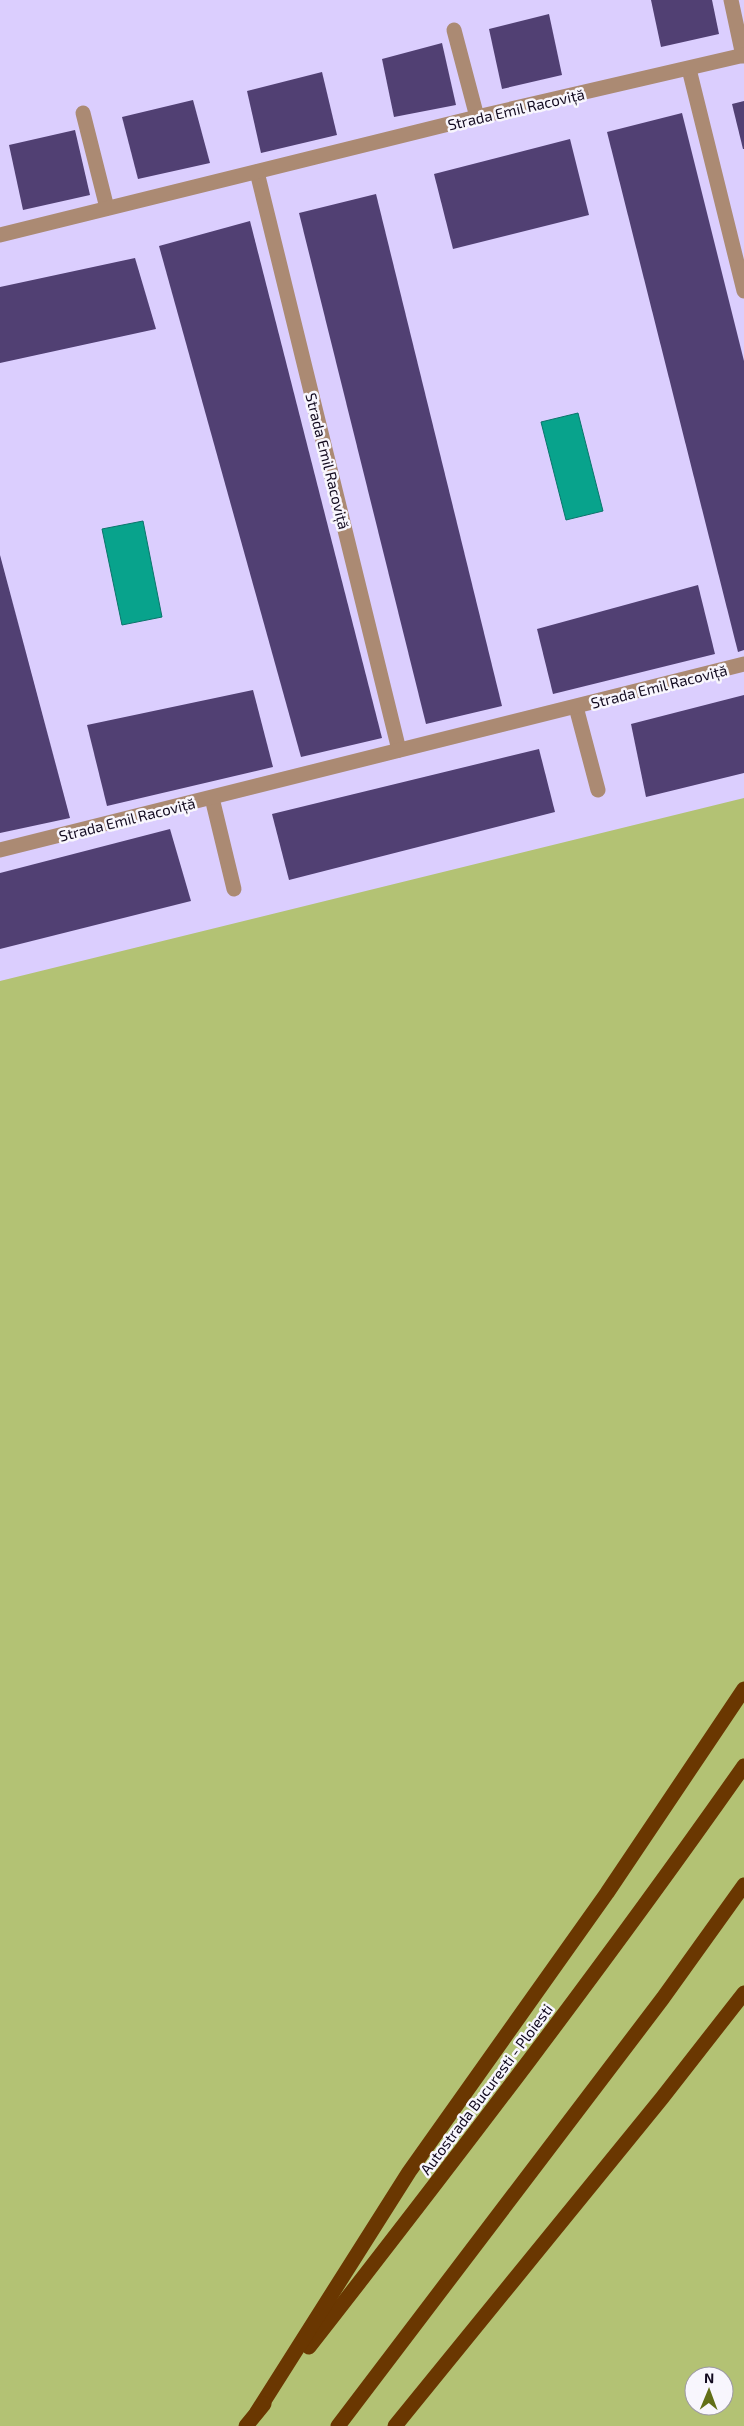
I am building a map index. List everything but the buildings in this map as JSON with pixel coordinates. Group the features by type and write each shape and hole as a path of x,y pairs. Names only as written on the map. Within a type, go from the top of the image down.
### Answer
{"highway":[{"path":"257,2412 409,2172 607,1892 744,1689"},
{"name":"Autostrada Bucuresti - Ploiesti","path":"246,2426 450,2166 744,1766"},
{"path":"338,2426 663,1998 744,1886"},
{"path":"395,2426 656,2106 744,1992"}],"street":[{"path":"730,0 743,56"},
{"path":"454,30 477,117"},
{"name":"Strada Emil Racoviță","path":"0,235 477,117 743,56"},
{"path":"689,69 744,291"},
{"path":"83,113 107,208"},
{"name":"Strada Emil Racoviță","path":"257,172 399,750"},
{"name":"Strada Emil Racoviță","path":"0,850 744,664"},
{"path":"576,707 598,790"},
{"path":"212,798 234,890"}],"shaded area":[{"path":"578,413 603,511 566,520 541,422"},
{"path":"143,521 162,617 122,625 102,529"},
{"path":"744,798 744,2426 0,2426 0,981"}]}
